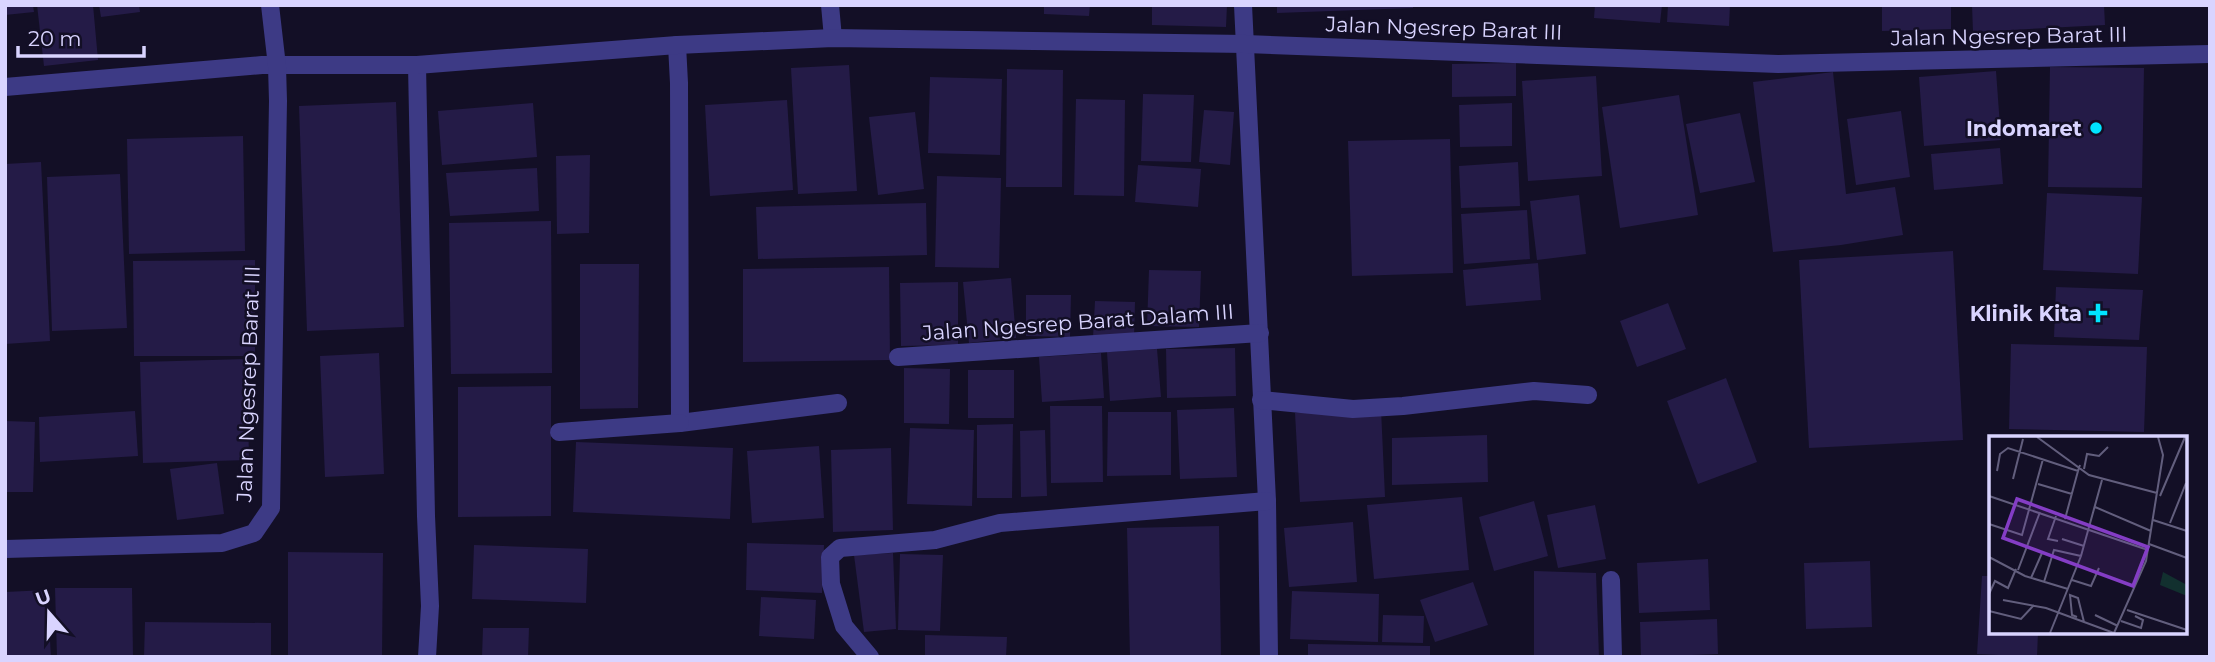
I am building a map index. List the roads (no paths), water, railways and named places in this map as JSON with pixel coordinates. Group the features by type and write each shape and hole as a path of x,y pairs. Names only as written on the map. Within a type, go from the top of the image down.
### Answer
{"street":[{"path":"270,5 276,66"},
{"path":"830,5 833,38"},
{"name":"Jalan Ngesrep Barat Dalam III","path":"1243,5 1267,501 1269,657"},
{"name":"Jalan Ngesrep Barat III","path":"5,87 276,66 418,65 677,45 833,38 1246,44 1777,64 2210,54"},
{"path":"677,45 680,423"},
{"path":"418,65 425,502 430,606 427,657"},
{"name":"Jalan Ngesrep Barat III","path":"5,549 222,543 254,533 271,508 276,66"},
{"name":"Jalan Ngesrep Barat Dalam III","path":"898,357 1260,333"},
{"path":"1261,400 1353,409 1534,391 1588,395"},
{"path":"559,432 680,423 838,403"},
{"path":"870,657 844,626 831,584 830,557 840,548 935,540 1000,523 1267,501"},
{"path":"1611,580 1613,657"}],"place":[{"name":"Indomaret","path":"2096,128"},
{"name":"Klinik Kita","path":"2098,313"}]}
